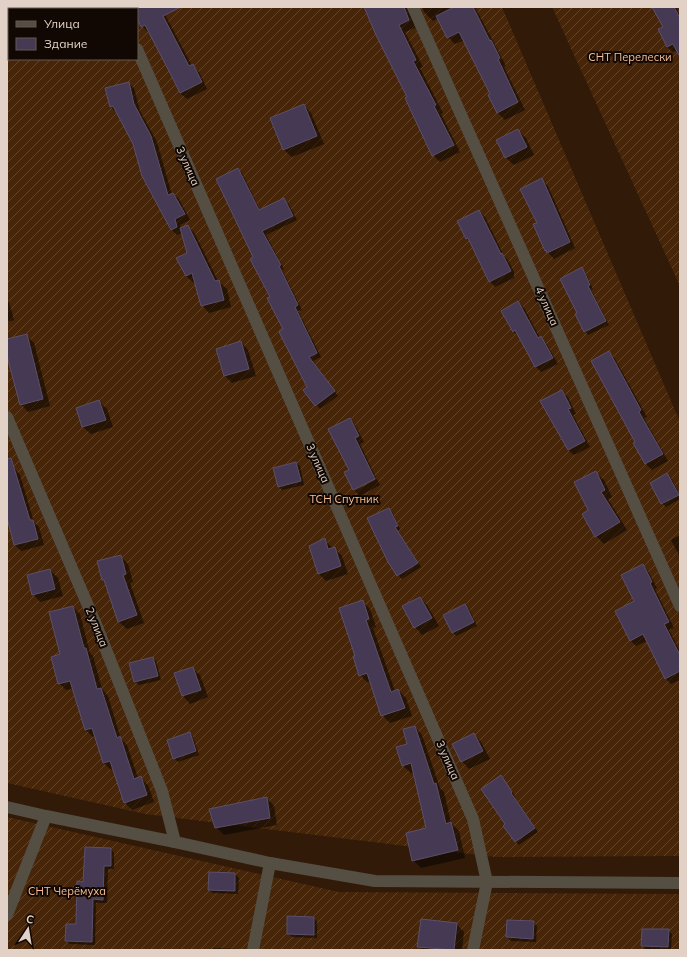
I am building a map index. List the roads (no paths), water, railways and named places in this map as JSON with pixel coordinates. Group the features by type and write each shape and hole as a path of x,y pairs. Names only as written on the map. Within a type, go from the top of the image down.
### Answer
{"street":[{"name":"4 улица","path":"414,7 680,606"},
{"name":"3 улица","path":"138,50 473,819 487,882"},
{"name":"2 улица","path":"7,417 95,622 159,784 175,842"},
{"path":"7,807 270,862 375,881 680,883"},
{"path":"7,915 46,816"},
{"path":"253,950 270,862"},
{"path":"473,950 487,882"}],"park label":[{"name":"СНТ Перелески","path":"630,57"},
{"name":"ТСН Спутник","path":"344,499"},
{"name":"СНТ Черёмуха","path":"67,891"}]}
